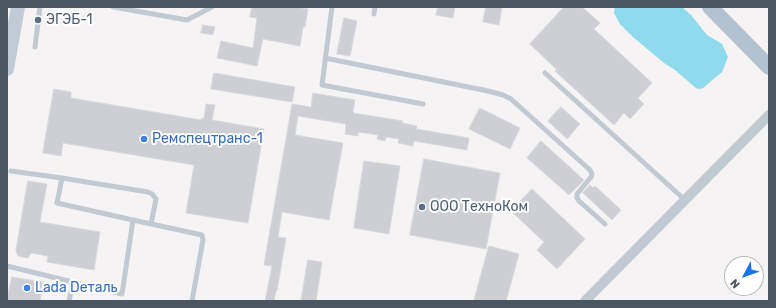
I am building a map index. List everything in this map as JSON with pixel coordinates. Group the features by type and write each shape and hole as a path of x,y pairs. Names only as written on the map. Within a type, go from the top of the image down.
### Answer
{"main road":[{"path":"7,68 18,7"},
{"path":"710,7 768,61"},
{"path":"723,7 768,61"}],"street":[{"path":"584,301 769,115"}],"lane":[{"path":"35,47 40,7"},
{"path":"113,7 187,20 212,7"},
{"path":"332,7 322,85 423,104"},
{"path":"374,14 375,7"},
{"path":"325,58 488,91 511,99 590,170 592,174 591,177 577,194 577,198 605,224"},
{"path":"545,73 685,200"},
{"path":"11,171 148,192 156,198 151,224"},
{"path":"62,178 57,203 202,235 203,240 192,301"},
{"path":"121,301 133,220"},
{"path":"7,266 122,294"},
{"path":"69,301 72,282"}],"water":[{"path":"615,7 682,7 691,15 707,35 722,44 728,57 722,72 703,88 696,88 633,37 620,24 614,13"}],"building":[{"path":"252,7 295,7 308,9 300,46 263,39 257,66 217,58 221,41 253,48 257,18 250,17"},
{"path":"438,7 455,7 453,18 436,15"},
{"path":"486,7 502,7 499,25 483,22"},
{"path":"564,7 582,7 600,23 594,29 652,83 638,98 644,104 630,119 624,113 614,125 555,71 557,70 530,44"},
{"path":"344,18 357,21 350,56 337,54"},
{"path":"203,25 215,27 213,35 201,33"},
{"path":"214,73 295,87 292,102 211,89"},
{"path":"54,89 71,92 71,98 201,120 202,118 204,119 206,104 215,105 212,120 264,129 248,223 186,213 194,165 63,143 61,156 43,153"},
{"path":"313,93 355,100 353,113 403,121 402,123 417,126 416,129 469,138 467,150 414,141 413,146 398,143 399,139 386,137 385,141 377,139 378,135 358,132 358,136 345,134 346,124 298,116 295,135 343,143 329,220 282,212 278,237 286,238 277,291 274,301 265,301 272,266 264,265 292,104 311,107"},
{"path":"561,107 580,124 567,139 548,121"},
{"path":"480,108 520,128 510,149 469,129"},
{"path":"541,141 584,180 569,195 527,158"},
{"path":"424,159 500,173 486,249 410,235"},
{"path":"364,161 400,166 389,234 354,228"},
{"path":"28,181 47,184 40,222 100,232 94,270 47,262 48,256 31,253 28,258 18,256 16,251"},
{"path":"590,185 593,188 595,186 621,210 612,220 583,193"},
{"path":"532,189 585,239 557,269 537,250 544,242 511,211"},
{"path":"489,246 519,254 506,301 474,301"},
{"path":"308,260 322,262 316,301 301,301"},
{"path":"12,277 43,282 40,301 7,301"}],"place":[{"name":"ЭГЭБ-1","path":"38,20"},
{"name":"Ремспецтранс-1","path":"144,139"},
{"name":"ООО ТехноКом","path":"422,207"},
{"name":"Lada Dеталь","path":"27,288"}]}
